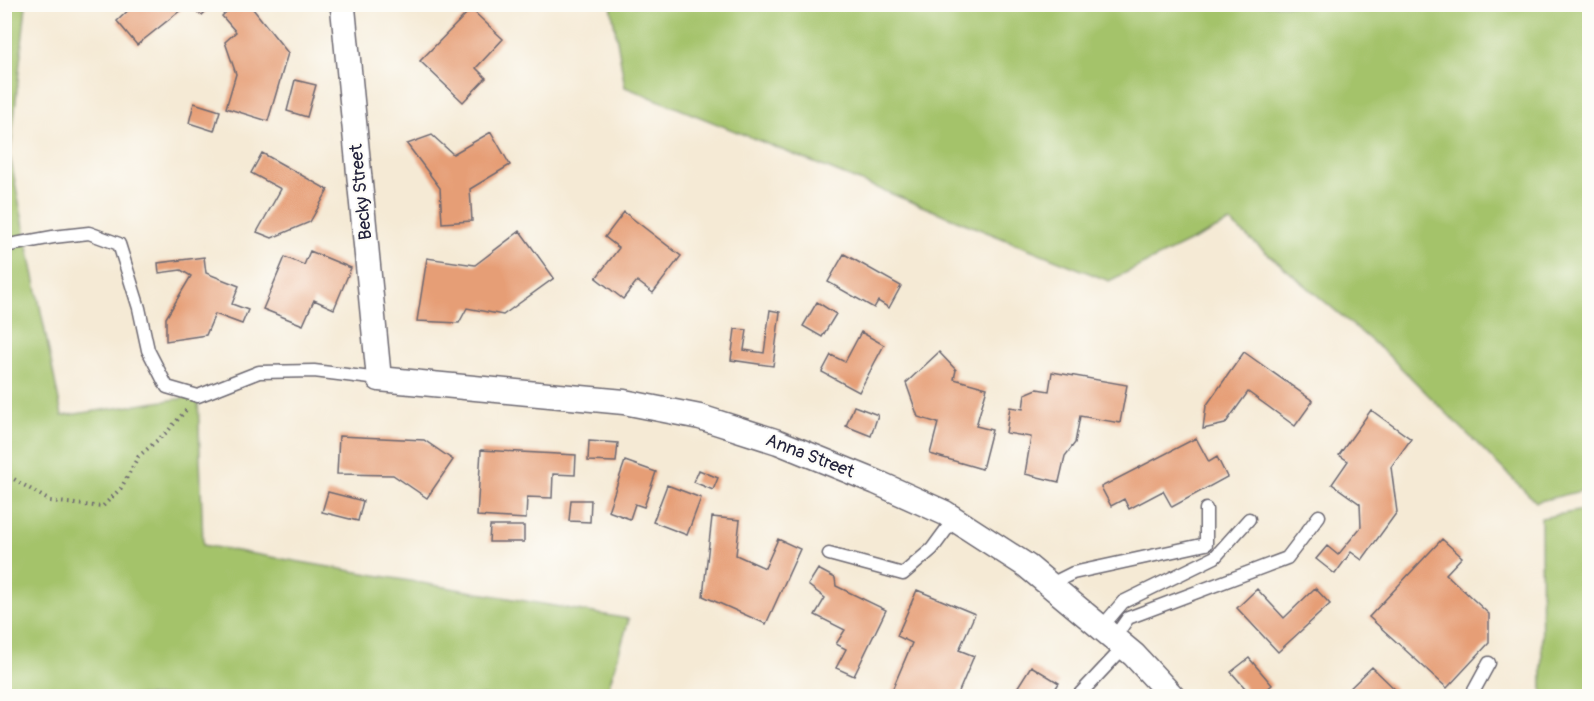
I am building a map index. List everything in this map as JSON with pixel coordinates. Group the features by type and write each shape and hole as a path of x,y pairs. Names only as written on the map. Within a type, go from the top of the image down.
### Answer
{"street":[{"name":"Becky Street","path":"341,4 379,379"},
{"name":"Anna Street","path":"379,379 624,402 700,417 778,441 945,513 1027,566 1134,655 1172,696"}],"lane":[{"path":"4,246 53,237 89,234 118,244 140,308 148,350 167,387 198,396 259,372 314,371 379,379"},
{"path":"1049,585 1073,573 1206,544 1206,509"},
{"path":"1078,696 1113,638 1128,618 1287,558 1319,516"},
{"path":"829,554 903,574 932,549 954,519"},
{"path":"1113,638 1123,602 1215,557 1249,519"},
{"path":"1471,696 1489,663"}],"path":[{"path":"4,473 50,501 102,507 121,488 138,457 168,431 198,396"}],"green space":[{"path":"4,5 26,5 10,157 62,416 198,396 203,545 629,619 606,696 5,696"},
{"path":"611,5 1589,5 1589,489 1536,502 1387,354 1230,222 1109,281 625,87"},
{"path":"1589,509 1589,696 1542,696 1541,518"}],"building":[{"path":"135,4 213,4 202,15 186,6 137,45 117,21"},
{"path":"235,4 249,4 288,53 268,121 226,108 236,74 225,42 236,32 222,16"},
{"path":"471,9 503,39 476,68 486,78 463,102 420,61"},
{"path":"295,80 316,85 307,117 287,111"},
{"path":"194,103 220,111 214,131 189,123"},
{"path":"491,132 510,165 470,189 472,221 442,223 440,188 407,144 432,135 453,154"},
{"path":"262,153 328,190 310,222 272,238 257,232 281,189 251,173"},
{"path":"624,212 681,256 653,293 637,281 623,299 596,278 619,248 605,237"},
{"path":"520,231 554,278 503,315 467,308 459,323 417,321 427,258 475,265"},
{"path":"310,251 351,268 334,309 314,300 303,325 263,309 285,257 304,265"},
{"path":"844,254 901,286 889,308 878,301 874,308 828,282"},
{"path":"204,257 206,273 239,286 232,304 248,310 242,324 215,314 206,335 166,341 166,318 191,276 181,270 159,273 158,263"},
{"path":"817,302 836,314 822,337 803,326"},
{"path":"770,310 780,312 773,366 731,360 735,329 747,330 744,350 764,353"},
{"path":"861,332 884,345 859,392 822,372 831,355 845,362"},
{"path":"939,352 956,370 954,379 987,388 976,426 992,430 982,469 930,454 938,423 918,417 906,383"},
{"path":"1244,352 1313,401 1295,426 1248,392 1225,424 1203,429 1206,406"},
{"path":"1052,372 1127,385 1120,423 1080,416 1075,443 1065,456 1059,482 1025,474 1031,437 1006,433 1010,407 1023,409 1025,394 1037,389 1049,391"},
{"path":"854,406 878,415 871,436 846,426"},
{"path":"1371,410 1411,439 1391,467 1397,512 1362,560 1351,552 1335,574 1316,559 1327,546 1338,555 1361,527 1360,504 1332,484 1348,461 1339,455"},
{"path":"339,436 424,440 453,460 427,498 393,475 337,474"},
{"path":"1196,438 1209,462 1217,457 1227,477 1172,507 1163,491 1129,509 1124,499 1111,506 1101,487"},
{"path":"589,441 618,443 616,462 588,461"},
{"path":"481,450 576,455 575,475 553,474 552,498 527,497 526,519 477,516"},
{"path":"625,461 656,472 644,507 635,504 630,519 608,511"},
{"path":"699,470 718,478 713,490 694,482"},
{"path":"667,485 701,498 687,535 653,522"},
{"path":"328,492 363,501 358,521 322,512"},
{"path":"571,500 591,500 590,522 569,521"},
{"path":"712,517 740,520 736,555 765,568 778,539 800,549 766,624 703,596"},
{"path":"490,526 524,526 524,542 489,542"},
{"path":"1442,539 1462,557 1446,574 1489,614 1489,643 1447,688 1369,617"},
{"path":"818,569 835,578 836,586 886,610 854,676 836,668 846,649 836,644 845,630 815,615 825,598 808,585"},
{"path":"1315,588 1330,604 1278,652 1237,608 1257,589 1284,618"},
{"path":"917,590 975,614 959,650 974,656 957,696 890,695 912,643 897,636"},
{"path":"1249,658 1272,685 1259,696 1252,696 1231,672"},
{"path":"1031,666 1059,683 1051,696 1012,696"},
{"path":"1372,667 1402,696 1342,696"}]}
